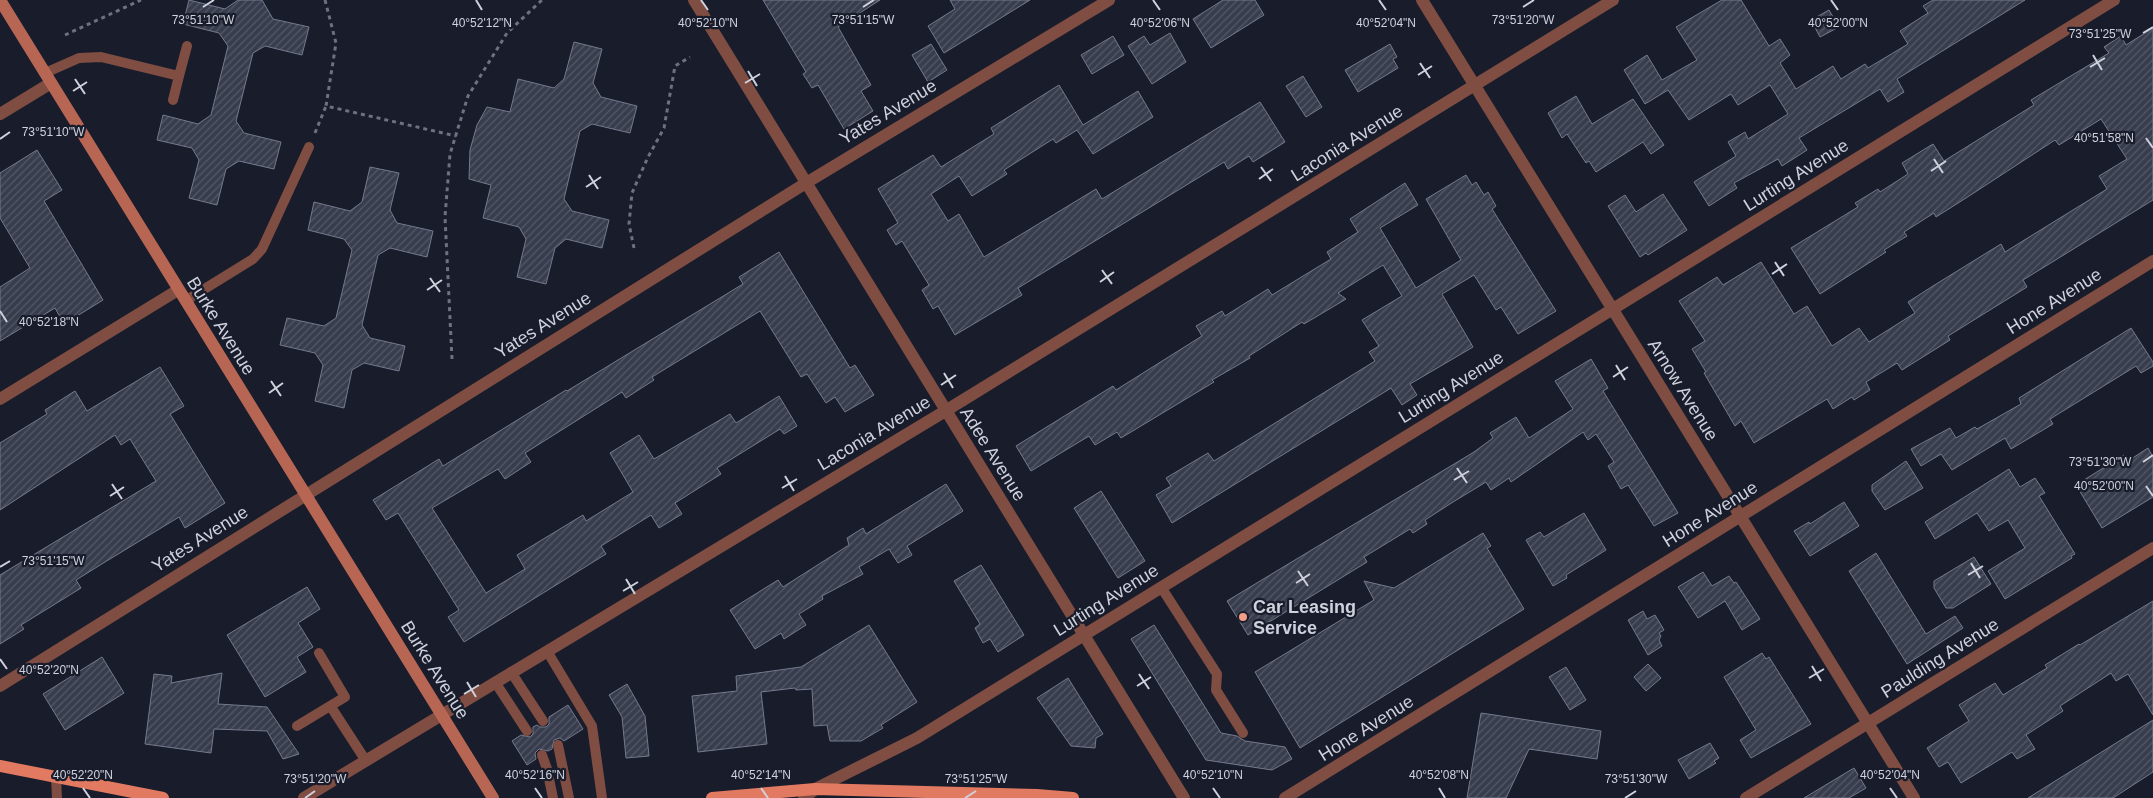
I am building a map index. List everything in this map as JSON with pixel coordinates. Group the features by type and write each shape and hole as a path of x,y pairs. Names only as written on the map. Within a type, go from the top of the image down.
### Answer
{"main road":[{"name":"Burke Avenue","path":"0,0 493,798"},
{"path":"0,766 162,798"},
{"path":"712,798 819,792 1037,795 1072,798"}],"street":[{"name":"Adee Avenue","path":"694,0 1184,798"},
{"name":"Yates Avenue","path":"0,686 806,183 1109,0"},
{"name":"Arnow Avenue","path":"1422,0 1914,798"},
{"name":"Laconia Avenue","path":"304,798 947,410 1613,0"},
{"name":"Lurting Avenue","path":"804,798 819,792 917,738 2114,0"},
{"path":"0,114 48,78"},
{"name":"Hone Avenue","path":"1286,798 2153,261"},
{"path":"0,400 178,290"},
{"name":"Paulding Avenue","path":"1746,798 2153,548"}],"lane":[{"path":"173,100 187,46"},
{"path":"48,78 79,58 101,57 179,76"},
{"path":"185,301 253,260 262,248 309,147"},
{"path":"1161,587 1217,674 1216,690 1243,733"},
{"path":"547,651 592,726 602,798"},
{"path":"296,726 345,697 319,653"},
{"path":"512,672 543,721"},
{"path":"496,682 527,731"},
{"path":"331,707 366,760"},
{"path":"558,745 569,798"},
{"path":"542,755 548,769 553,798"},
{"path":"56,777 57,798"}],"path":[{"path":"64,34 141,0"},
{"path":"309,147 326,106 336,43 325,0"},
{"path":"452,359 445,217 450,154 468,96 506,33 542,0"},
{"path":"634,248 629,224 632,193 648,156 664,128 675,66 690,57"},
{"path":"326,106 456,136"}],"building":[{"path":"189,0 225,9 238,0 262,0 273,19 309,27 302,55 265,46 253,53 236,121 244,133 281,142 274,169 239,161 226,169 217,205 189,198 199,160 192,148 157,140 163,115 198,124 211,115 228,46 219,33 183,24"},
{"path":"763,0 880,0 838,27 871,85 861,91 873,111 844,129 818,85 812,88 803,74 806,72"},
{"path":"950,0 1030,0 944,53 928,26 955,9"},
{"path":"1223,0 1255,0 1264,15 1211,48 1193,19"},
{"path":"1722,0 1741,0 1769,46 1780,39 1790,55 1780,63 1796,89 1833,66 1841,79 1865,64 1868,68 1908,44 1900,31 1928,13 1923,6 1933,0 2025,0 1897,79 1904,92 1888,102 1880,89 1799,138 1807,150 1782,166 1778,159 1734,183 1737,188 1709,206 1694,182 1736,156 1728,142 1745,132 1748,139 1788,114 1770,85 1738,105 1731,94 1689,120 1668,90 1645,104 1624,70 1647,55 1662,80 1697,60 1676,27"},
{"path":"1829,10 1839,27 1820,37 1811,20"},
{"path":"2153,28 2153,200 2023,280 2027,287 1948,336 1950,340 1902,370 1897,363 1866,382 1870,390 1854,400 1852,397 1833,409 1827,399 1754,443 1741,421 1735,426 1692,349 1705,341 1679,301 1717,277 1723,285 1761,262 1794,314 1807,306 1832,346 1859,328 1869,342 1915,313 1908,302 2001,244 2005,252 2107,189 2099,176 2127,159 2101,119 2059,145 2055,140 1936,217 1934,213 1904,232 1907,236 1884,250 1886,252 1820,294 1791,248 1858,207 1855,203 1878,189 1880,192 1908,174 1902,163 1933,144 1944,161 2034,105 2031,100 2109,53 2104,47 2121,36 2126,45"},
{"path":"1170,33 1186,62 1152,84 1128,46 1144,36 1150,45"},
{"path":"1113,36 1124,55 1092,74 1081,55"},
{"path":"574,42 602,49 593,83 601,97 637,106 630,133 592,124 580,131 564,199 572,211 609,220 602,248 566,239 555,248 546,284 517,277 526,239 519,227 483,218 491,185 469,179 470,150 477,125 487,107 510,112 518,79 554,88 564,79"},
{"path":"931,44 947,70 928,82 912,55"},
{"path":"1390,44 1397,57 1393,59 1398,68 1358,92 1345,70"},
{"path":"1303,76 1322,107 1306,117 1286,86"},
{"path":"1059,85 1083,125 1138,91 1153,117 1093,154 1077,130 1056,143 1053,139 1004,170 1007,174 972,196 959,176 931,194 948,221 959,214 984,257 1096,189 1102,199 1260,102 1285,142 1253,162 1249,156 1228,169 1224,162 1018,288 1022,295 955,335 938,306 933,309 922,290 929,285 902,241 896,245 887,230 898,223 878,189 933,155 941,167 994,134 991,128"},
{"path":"1576,96 1592,124 1633,99 1664,145 1651,154 1643,142 1596,172 1589,161 1586,163 1567,134 1562,138 1548,113"},
{"path":"37,150 62,190 44,201 103,300 64,324 55,308 0,341 0,287 30,268 0,218 0,173"},
{"path":"370,167 399,173 390,210 397,223 433,231 427,257 390,248 378,255 362,325 370,338 405,346 399,371 364,363 352,370 344,408 315,401 323,365 315,353 280,345 287,318 324,326 336,318 352,250 344,239 308,230 314,202 350,211 362,202"},
{"path":"1466,175 1472,185 1476,182 1484,195 1488,192 1496,206 1492,209 1556,311 1518,334 1501,307 1496,310 1474,275 1442,294 1473,347 1410,384 1417,395 1402,405 1391,388 1172,523 1156,495 1171,486 1166,478 1208,453 1214,461 1375,361 1369,352 1379,346 1362,320 1402,296 1383,265 1338,293 1346,299 1304,324 1302,322 1249,356 1250,358 1212,380 1214,382 1121,438 1117,432 1095,445 1089,436 1031,471 1016,446 1113,386 1116,390 1202,336 1196,326 1222,311 1225,316 1268,289 1272,295 1331,259 1327,252 1358,232 1350,219 1405,183 1418,205 1380,228 1416,288 1461,260 1426,199"},
{"path":"1663,194 1687,230 1648,255 1646,253 1640,257 1608,206 1625,195 1636,212"},
{"path":"779,252 850,368 855,365 874,395 845,412 835,397 826,403 807,374 801,377 760,311 652,377 654,380 626,398 622,392 525,453 531,462 505,479 498,469 432,508 486,593 525,569 517,555 583,515 586,521 633,492 610,453 639,435 654,459 730,414 736,423 779,396 797,426 784,434 780,429 717,468 721,474 675,503 682,514 659,528 651,515 601,546 606,554 464,642 448,617 459,610 398,513 386,520 373,500 439,459 443,466 743,284 739,277"},
{"path":"2131,328 2153,362 2153,366 2141,373 2136,366 2050,419 2053,424 2011,449 2005,438 1952,470 1941,454 1921,466 1911,449 1950,428 1956,438 1975,427 1977,429 2021,404 2019,398"},
{"path":"1591,359 1608,388 1603,391 1678,513 1654,526 1628,485 1621,489 1608,466 1614,462 1596,434 1588,440 1583,432 1511,482 1509,478 1491,490 1486,482 1425,520 1427,524 1413,533 1410,529 1364,557 1367,562 1248,635 1227,601 1474,452 1493,438 1490,433 1516,417 1529,438 1573,409 1555,381"},
{"path":"160,367 184,406 170,414 225,503 185,528 179,517 76,580 81,588 21,625 24,629 0,644 0,575 156,481 130,439 121,445 115,435 0,510 0,443 47,414 45,410 75,391 87,411"},
{"path":"2148,448 2153,457 2153,497 2102,528 2076,485 2124,455 2128,461"},
{"path":"1906,461 1923,488 1885,510 1872,491 1872,485"},
{"path":"2009,469 2020,487 2035,478 2045,493 2039,496 2075,554 2071,556 2072,558 2005,599 1988,571 2025,548 2008,520 1989,531 1977,513 1935,539 1925,522"},
{"path":"946,484 963,511 907,546 912,555 898,563 889,549 859,567 863,574 822,596 823,599 799,614 806,625 784,639 781,633 755,649 730,610 778,580 783,587 849,545 847,538 863,528 866,534"},
{"path":"1101,491 1145,561 1118,578 1074,508"},
{"path":"1844,502 1859,526 1810,556 1794,531 1809,522 1810,524"},
{"path":"1584,513 1606,550 1566,575 1567,578 1553,586 1526,540 1540,532 1544,537"},
{"path":"1483,533 1491,546 1487,548 1524,609 1300,748 1255,672 1374,600 1364,581 1394,588"},
{"path":"1876,553 1926,634 1955,616 1963,628 1907,664 1849,571"},
{"path":"1974,557 1991,584 1953,608 1946,608 1934,588 1934,581"},
{"path":"981,565 1024,635 998,652 990,639 983,643 975,628 980,624 954,581"},
{"path":"1703,572 1712,586 1729,576 1734,583 1736,582 1760,619 1742,630 1725,601 1698,618 1678,587"},
{"path":"307,587 320,609 298,623 313,647 297,657 306,672 265,697 227,635"},
{"path":"2153,601 2153,715 2128,674 2116,681 2111,673 2060,706 2063,711 2026,735 2035,749 2017,759 2012,752 1961,783 1948,762 1939,767 1927,748 1969,721 1959,705 1995,683 2003,695 2047,668 2045,665"},
{"path":"1643,611 1647,619 1655,615 1664,630 1659,633 1661,636 1659,640 1662,646 1648,655 1628,620"},
{"path":"869,625 917,702 881,725 883,728 861,741 830,741 827,725 814,726 812,689 796,690 795,688 761,692 767,744 698,752 692,696 737,691 736,676 801,667"},
{"path":"1154,625 1221,733 1237,736 1245,741 1285,747 1292,759 1272,770 1206,760 1131,639"},
{"path":"1762,653 1766,659 1769,657 1811,724 1751,758 1740,740 1756,730 1724,677"},
{"path":"102,657 124,693 65,730 43,694"},
{"path":"1648,664 1661,678 1646,691 1634,677"},
{"path":"1566,667 1586,700 1570,710 1549,677"},
{"path":"222,673 218,704 267,707 299,754 283,759 267,731 214,729 211,753 145,744 154,674 172,676 171,683"},
{"path":"1068,678 1103,734 1096,738 1095,748 1071,746 1037,698"},
{"path":"627,684 645,716 649,756 626,758 622,717 609,695"},
{"path":"568,705 583,729 564,741 560,738 554,740 552,749 548,751 539,749 535,753 536,759 527,765 512,741 521,735 530,737 533,734 533,727 537,725 546,727 549,724 549,717"},
{"path":"1481,713 1601,731 1597,759 1529,749 1506,798 1467,798"},
{"path":"2153,720 2153,772 2113,798 2028,798"},
{"path":"1710,743 1719,758 1714,761 1716,763 1689,779 1678,760"},
{"path":"1854,768 1866,788 1849,798 1804,798"}],"place":[{"name":"Car Leasing Service","path":"1243,617"}]}
